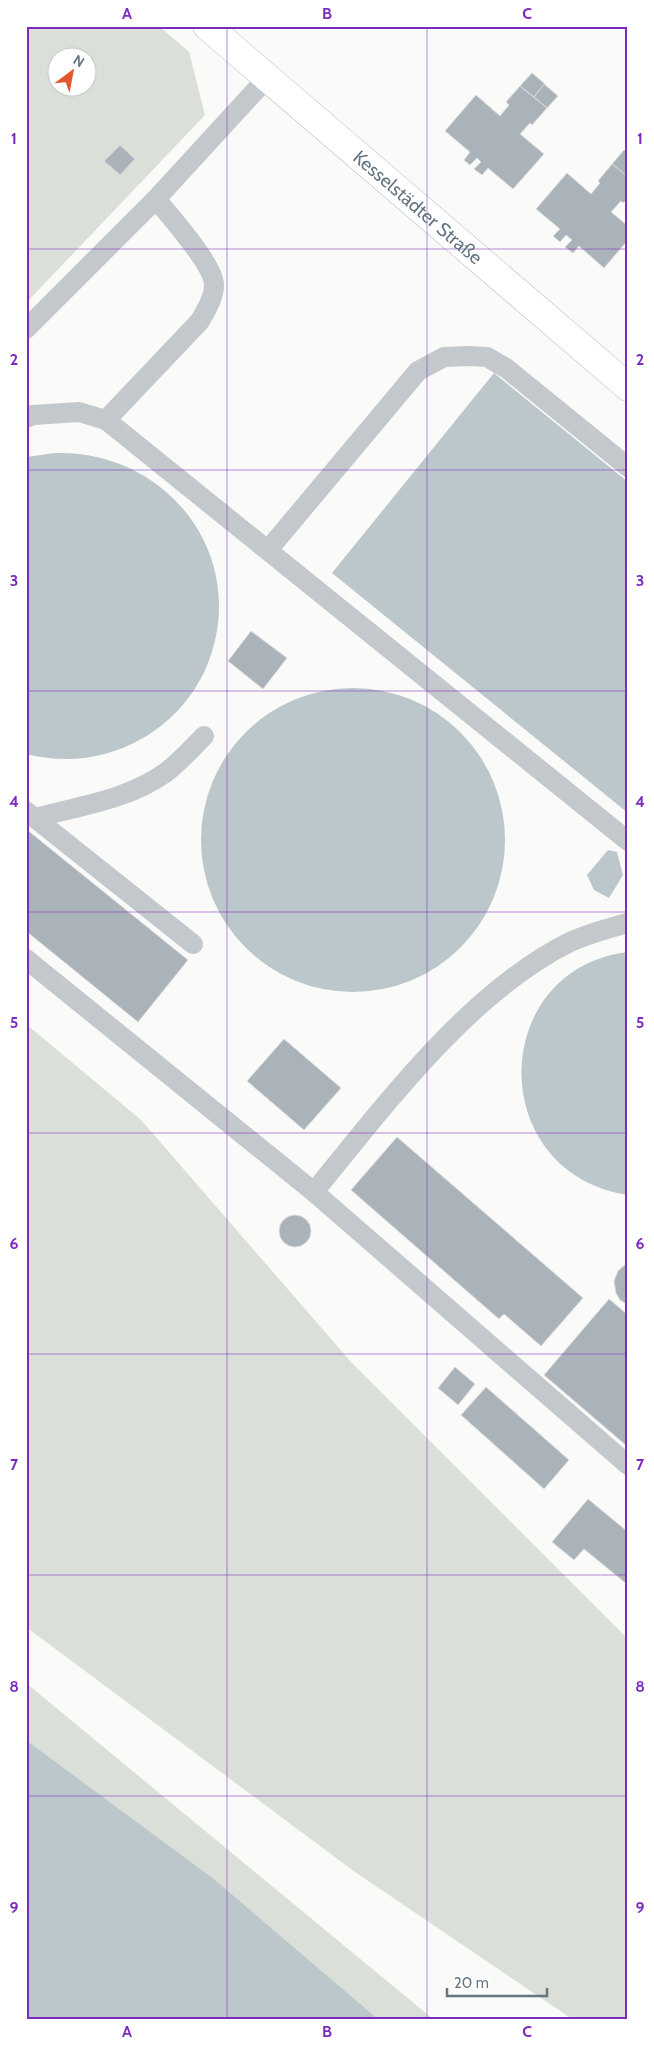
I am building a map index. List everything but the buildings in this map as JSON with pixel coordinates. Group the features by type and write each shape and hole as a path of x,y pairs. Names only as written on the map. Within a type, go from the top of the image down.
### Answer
{"main road":[{"name":"Kesselstädter Straße","path":"207,26 628,387"}],"lane":[{"path":"26,329 156,199 267,78"},
{"path":"106,420 200,321 210,303 215,284 204,260 156,199"},
{"path":"268,550 418,371 444,357 487,357 506,368 628,467"},
{"path":"26,418 33,415 79,412 106,420 628,842"},
{"path":"31,815 98,803 138,789 166,772 204,736"},
{"path":"31,815 193,944"},
{"path":"314,1192 390,1098 432,1053 498,988 533,964 571,942 628,922"},
{"path":"26,959 314,1192 628,1465"}],"shaded area":[{"path":"26,26 159,26 189,52 205,115 26,303"},
{"path":"494,373 628,482 628,813 332,573"},
{"path":"55,453 96,457 134,470 165,491 191,519 209,552 218,588 217,628 206,668 188,699 163,724 143,738 115,751 86,758 57,759 26,754 26,457"},
{"path":"338,688 368,688 397,694 425,706 450,722 471,743 487,768 499,796 503,810 505,840 503,870 494,898 480,925 461,948 438,967 411,981 383,990 338,992 309,986 281,974 256,958 235,937 219,912 207,884 201,855 201,825 207,796 219,768 235,743 256,722 281,706 309,694"},
{"path":"608,850 617,852 623,875 609,898 594,890 587,875"},
{"path":"628,952 628,1195 581,1179 548,1151 528,1113 522,1072 528,1031 548,994 582,966"},
{"path":"26,1024 141,1120 351,1362 628,1639 628,2019 572,2019 355,1872 26,1627"},
{"path":"26,1683 433,2019 378,2019 214,1879 26,1740"},
{"path":"26,1740 214,1879 378,2019 26,2019"}]}
